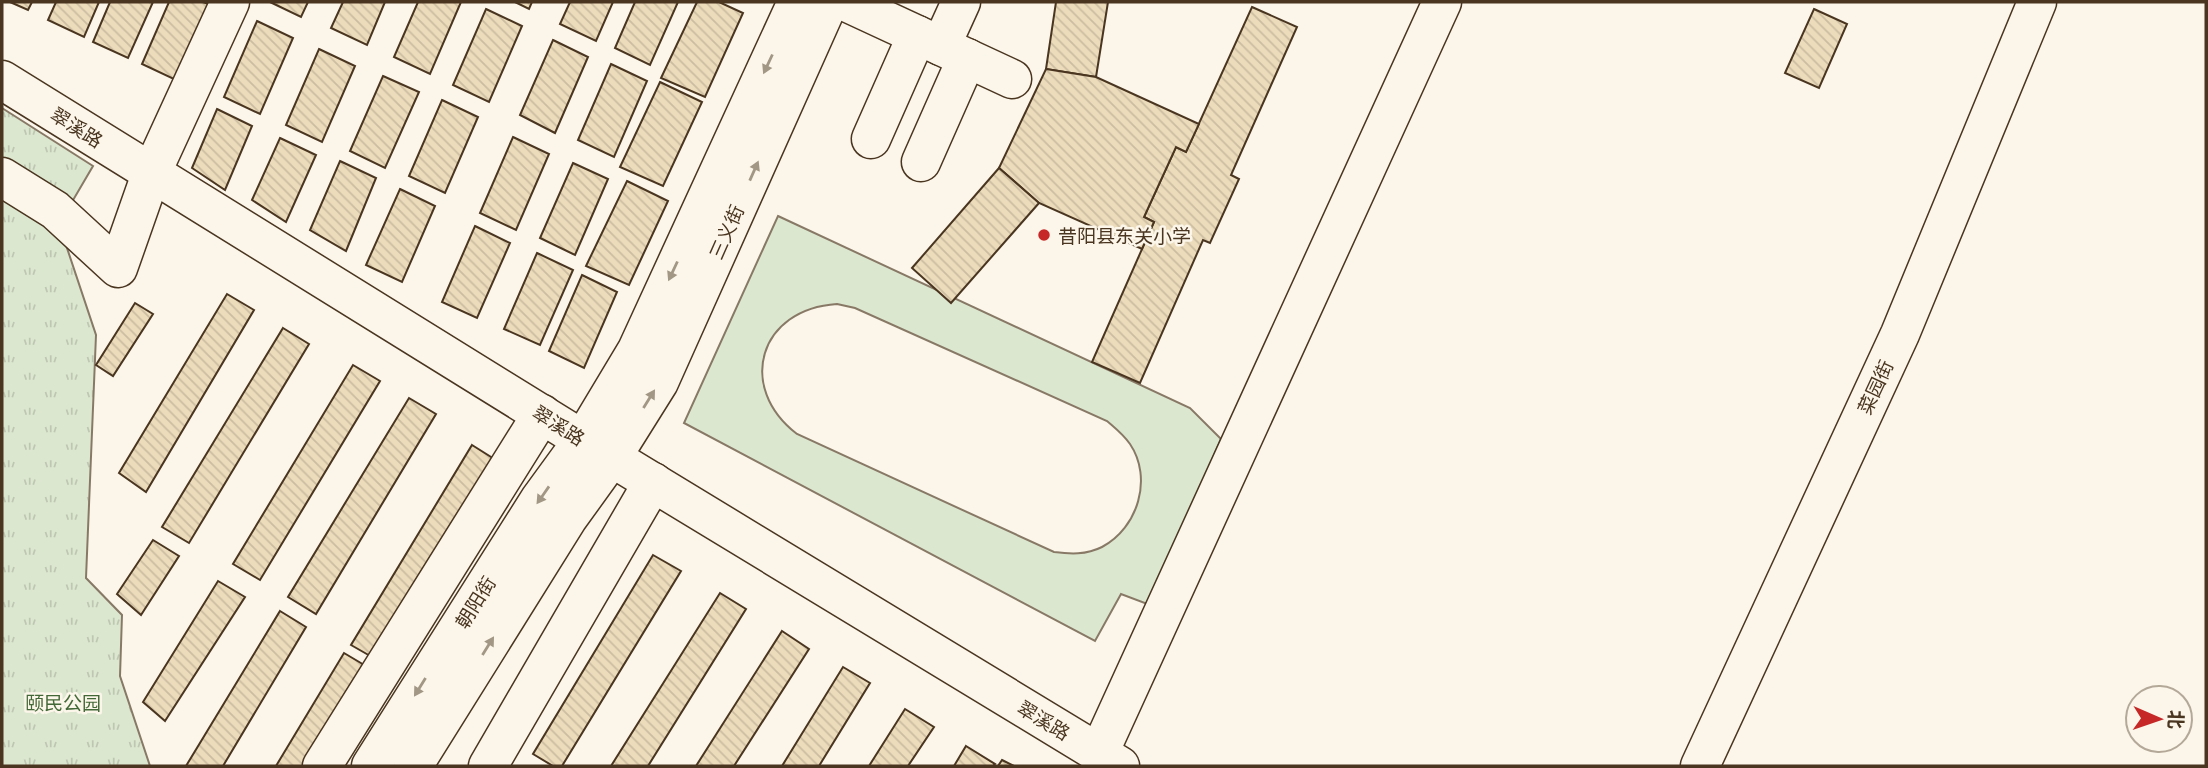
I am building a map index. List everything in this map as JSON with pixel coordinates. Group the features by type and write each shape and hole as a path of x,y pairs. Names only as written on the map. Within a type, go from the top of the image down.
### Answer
{"street":[{"path":"2,177 55,210 118,268 151,174 230,2"},
{"name":"三义街","path":"598,449 637,350 797,2"},
{"name":"三义街","path":"598,449 660,382 829,2"},
{"path":"846,2 1012,79"},
{"path":"921,162 942,46 961,2"},
{"path":"1109,760 1442,2"},
{"name":"菜园街","path":"1700,766 1900,334 2029,5"},
{"path":"871,139 942,46"},
{"name":"翠溪路","path":"2,80 598,449 1109,760"},
{"path":"322,766 542,414"},
{"name":"朝阳街","path":"371,766 540,499 598,449"},
{"name":"朝阳街","path":"413,766 568,518 598,449"},
{"path":"488,766 653,482"}],"green space":[{"name":"颐民公园","path":"2,108 93,166 59,224 96,335 86,578 122,615 120,676 150,766 2,766"},
{"path":"778,216 1190,408 1221,439 1150,605 1121,594 1095,641 684,423","holes":["837,304 855,308 1107,421 1130,444 1137,457 1140,472 1138,501 1125,528 1114,539 1096,550 1078,553 1054,552 797,434 778,415 767,395 762,374 765,353 774,335 789,320 810,309"]}],"building":[{"path":"10,2 32,2 28,10"},
{"path":"56,2 99,2 84,37 48,20"},
{"path":"110,2 153,2 128,58 93,42"},
{"path":"169,2 203,2 211,5 178,81 142,64"},
{"path":"270,2 308,2 301,17"},
{"path":"343,2 385,2 367,45 331,28"},
{"path":"418,2 461,2 430,74 394,57"},
{"path":"515,2 532,2 529,9"},
{"path":"570,2 613,2 596,41 560,24"},
{"path":"635,2 678,2 650,65 615,48"},
{"path":"697,2 719,2 743,13 705,97 661,78"},
{"path":"1056,2 1108,2 1096,77 1046,69"},
{"path":"1252,7 1297,27 1231,175 1239,179 1210,243 1203,240 1140,383 1092,362 1154,222 1144,217 1176,147 1186,152"},
{"path":"486,9 522,26 489,102 453,85"},
{"path":"1814,9 1847,24 1819,88 1785,73"},
{"path":"257,21 293,38 260,114 224,97"},
{"path":"553,40 588,57 555,133 520,115"},
{"path":"319,49 355,66 322,142 286,125"},
{"path":"611,64 647,81 614,157 578,140"},
{"path":"1046,69 1096,77 1199,124 1186,152 1176,147 1144,217 1154,222 1142,249 1039,203 999,168"},
{"path":"383,76 419,92 385,168 350,151"},
{"path":"660,82 702,102 663,186 620,167"},
{"path":"442,100 478,117 445,193 409,176"},
{"path":"217,109 252,126 225,190 192,168"},
{"path":"513,137 549,154 516,230 480,213"},
{"path":"280,138 316,155 286,222 252,200"},
{"path":"340,161 376,178 346,251 310,230"},
{"path":"573,163 608,179 575,255 540,238"},
{"path":"999,168 1039,203 951,303 912,268"},
{"path":"627,181 668,201 629,285 586,266"},
{"path":"400,189 435,206 402,282 366,265"},
{"path":"475,226 510,243 477,318 442,302"},
{"path":"537,253 573,270 540,345 504,329"},
{"path":"582,275 617,292 584,368 549,351"},
{"path":"227,294 254,310 146,492 119,473"},
{"path":"135,303 153,314 113,376 96,365"},
{"path":"283,328 309,344 189,543 162,527"},
{"path":"353,365 380,381 260,580 233,564"},
{"path":"409,398 436,414 316,614 288,597"},
{"path":"472,445 499,462 379,661 351,645"},
{"path":"153,540 179,556 141,615 117,594"},
{"path":"653,555 681,571 562,766 553,766 533,754"},
{"path":"218,581 245,597 165,721 143,702"},
{"path":"720,593 746,609 648,766 611,766"},
{"path":"280,611 306,627 223,766 186,766"},
{"path":"782,631 809,649 734,766 696,766"},
{"path":"344,653 371,669 312,766 276,766"},
{"path":"843,667 870,683 819,766 782,766"},
{"path":"905,709 934,727 908,766 869,766"},
{"path":"966,746 995,764 954,766"},
{"path":"1002,760 1014,766 998,766"}],"place":[{"name":"昔阳县东关小学","path":"1044,235"}]}
